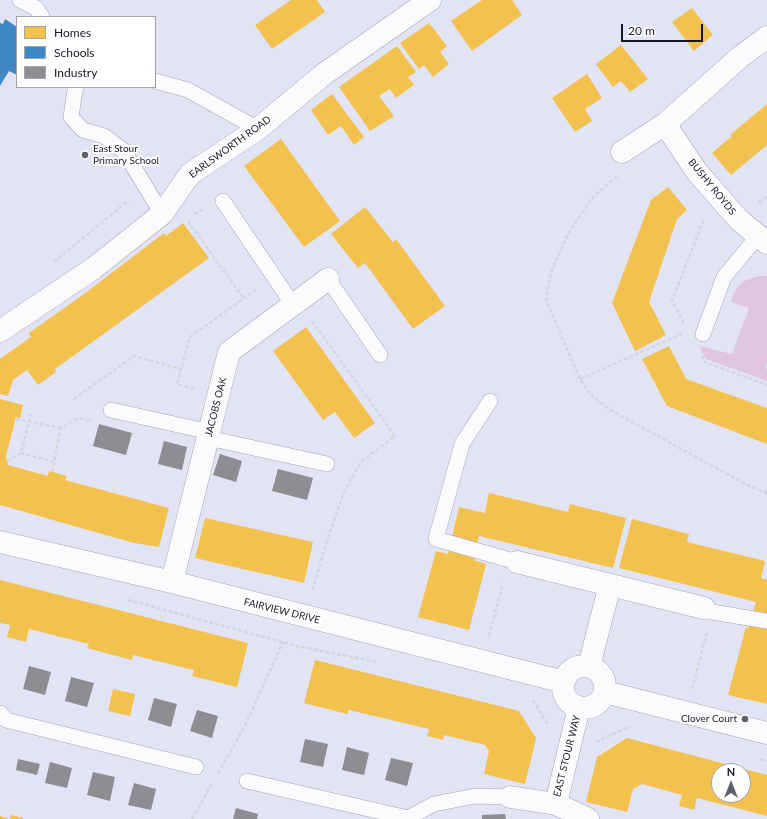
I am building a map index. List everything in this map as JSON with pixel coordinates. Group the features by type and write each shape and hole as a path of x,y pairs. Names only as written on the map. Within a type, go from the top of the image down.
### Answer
{"street":[{"name":"EARLSWORTH ROAD","path":"0,331 94,268 162,214 190,174 258,129 324,74 430,0"},
{"path":"622,152 665,124 740,57 767,38"},
{"name":"BUSHY ROYDS","path":"665,124 697,172 739,220 763,240"},
{"name":"JACOBS OAK","path":"172,582 229,352 328,279"},
{"name":"FAIRVIEW DRIVE","path":"0,542 172,582 564,682"},
{"path":"513,560 708,610"},
{"path":"589,666 610,585"},
{"path":"582,665 589,666 595,668 601,673 606,685 605,692 598,703 592,706 579,708 568,701 563,689 564,682 566,676 576,667 582,665"},
{"path":"605,692 767,733"},
{"name":"EAST STOUR WAY","path":"556,804 579,708"},
{"name":"EAST STOUR WAY","path":"510,797 556,804 588,819"}],"lane":[{"path":"20,0 36,8 41,16"},
{"path":"156,81 188,90 258,129"},
{"path":"76,88 71,117 82,130 104,136 124,151 162,214"},
{"path":"222,201 293,305"},
{"path":"703,334 724,277 763,240"},
{"path":"328,279 380,355"},
{"path":"490,401 462,444 436,539 513,560"},
{"path":"110,410 327,464"},
{"path":"708,610 767,621"},
{"path":"0,713 6,720 196,767"},
{"path":"247,781 408,818 434,804 475,796 510,797"}],"path":[{"path":"622,152 625,169 593,197 568,234 551,272 546,300 580,379 591,395 612,411 749,486 767,493"},
{"path":"54,262 145,186"},
{"path":"186,218 244,299"},
{"path":"580,379 688,331"},
{"path":"74,399 134,356 181,369"},
{"path":"8,461 21,453 31,414"},
{"path":"16,419 62,428 78,418 96,422"},
{"path":"52,472 62,428"},
{"path":"21,453 54,462"},
{"path":"489,636 513,560"},
{"path":"122,598 283,642 382,664"},
{"path":"692,690 708,610"},
{"path":"218,773 244,728 283,642"},
{"path":"529,694 558,741 570,746 588,746 630,725 638,727"},
{"path":"759,759 767,761"},
{"path":"192,819 214,780"}],"shaded area":[{"path":"767,276 767,363 765,368 767,369 767,381 706,359 699,346 732,354 749,308 731,302 733,295 739,285 748,279"}],"building: Homes":[{"path":"291,0 317,0 325,12 272,49 255,25"},
{"path":"482,0 512,0 522,15 472,51 451,21"},
{"path":"692,8 713,35 694,51 672,22"},
{"path":"429,23 447,46 440,52 449,64 433,77 424,65 419,69 400,43"},
{"path":"621,45 648,79 630,92 621,81 613,87 596,64"},
{"path":"397,46 416,72 408,77 414,85 396,98 390,89 379,96 394,116 370,131 339,87"},
{"path":"587,74 602,98 585,109 592,121 575,132 552,98"},
{"path":"332,94 364,137 354,145 341,126 328,135 311,110"},
{"path":"767,104 767,145 731,175 712,153 732,136 730,135"},
{"path":"281,139 340,221 304,247 244,166"},
{"path":"668,187 687,210 677,219 649,302 666,335 635,351 612,303 651,200"},
{"path":"365,207 393,242 396,239 445,306 413,329 365,263 358,268 331,234"},
{"path":"183,223 209,258 55,369 56,372 38,385 27,370 13,380 8,396 0,394 0,359 31,337 29,333 84,294 164,233 166,236"},
{"path":"306,327 375,423 354,438 335,412 323,420 273,351"},
{"path":"669,346 686,379 767,408 767,444 667,406 642,359"},
{"path":"0,399 23,405 20,418 16,417 6,456 8,465 48,476 49,471 67,476 65,480 169,508 159,547 134,543 0,505"},
{"path":"489,493 568,512 570,504 626,518 613,568 479,536 474,560 486,564 469,630 418,617 436,551 448,554 459,507 485,513"},
{"path":"205,518 313,542 304,583 195,558"},
{"path":"632,519 689,534 687,542 765,561 761,578 767,580 767,704 728,695 746,627 748,629 756,602 619,568"},
{"path":"0,580 248,643 237,687 192,676 194,670 133,655 132,660 87,648 89,644 29,629 26,642 7,637 10,625 0,623"},
{"path":"315,660 519,711 536,738 525,784 484,774 489,751 485,745 444,735 443,740 427,736 429,729 349,710 347,714 304,703"},
{"path":"113,689 135,694 130,716 108,711"},
{"path":"627,738 722,763 711,763 711,802 697,798 694,810 679,806 682,795 642,784 633,789 627,812 586,802 597,757"},
{"path":"751,771 767,775 767,816 716,803 751,803"},
{"path":"12,815 23,818 23,819 9,819"},
{"path":"0,816 9,819 0,819"}],"building: Schools":[{"path":"5,19 16,26 16,74 9,71 0,86 0,23 3,24"}],"building: Industry":[{"path":"99,424 132,433 126,455 93,446"},
{"path":"164,441 187,447 182,470 158,464"},
{"path":"220,454 242,461 236,482 213,475"},
{"path":"278,469 313,478 307,500 272,491"},
{"path":"29,666 51,672 45,695 23,689"},
{"path":"71,677 94,683 87,707 65,701"},
{"path":"154,698 177,704 171,727 148,720"},
{"path":"197,710 218,716 212,738 190,731"},
{"path":"305,739 328,744 323,767 300,762"},
{"path":"347,747 369,753 364,775 342,770"},
{"path":"391,758 413,763 407,786 385,780"},
{"path":"18,759 40,764 37,775 16,770"},
{"path":"50,762 72,768 67,788 45,783"},
{"path":"93,772 115,777 110,801 87,795"},
{"path":"134,783 156,789 151,810 128,805"},
{"path":"236,808 258,814 257,819 233,819"},
{"path":"505,814 506,819 482,819 482,815"}],"place":[{"name":"East Stour Primary School","path":"85,155"},
{"name":"Clover Court","path":"745,719"}]}
